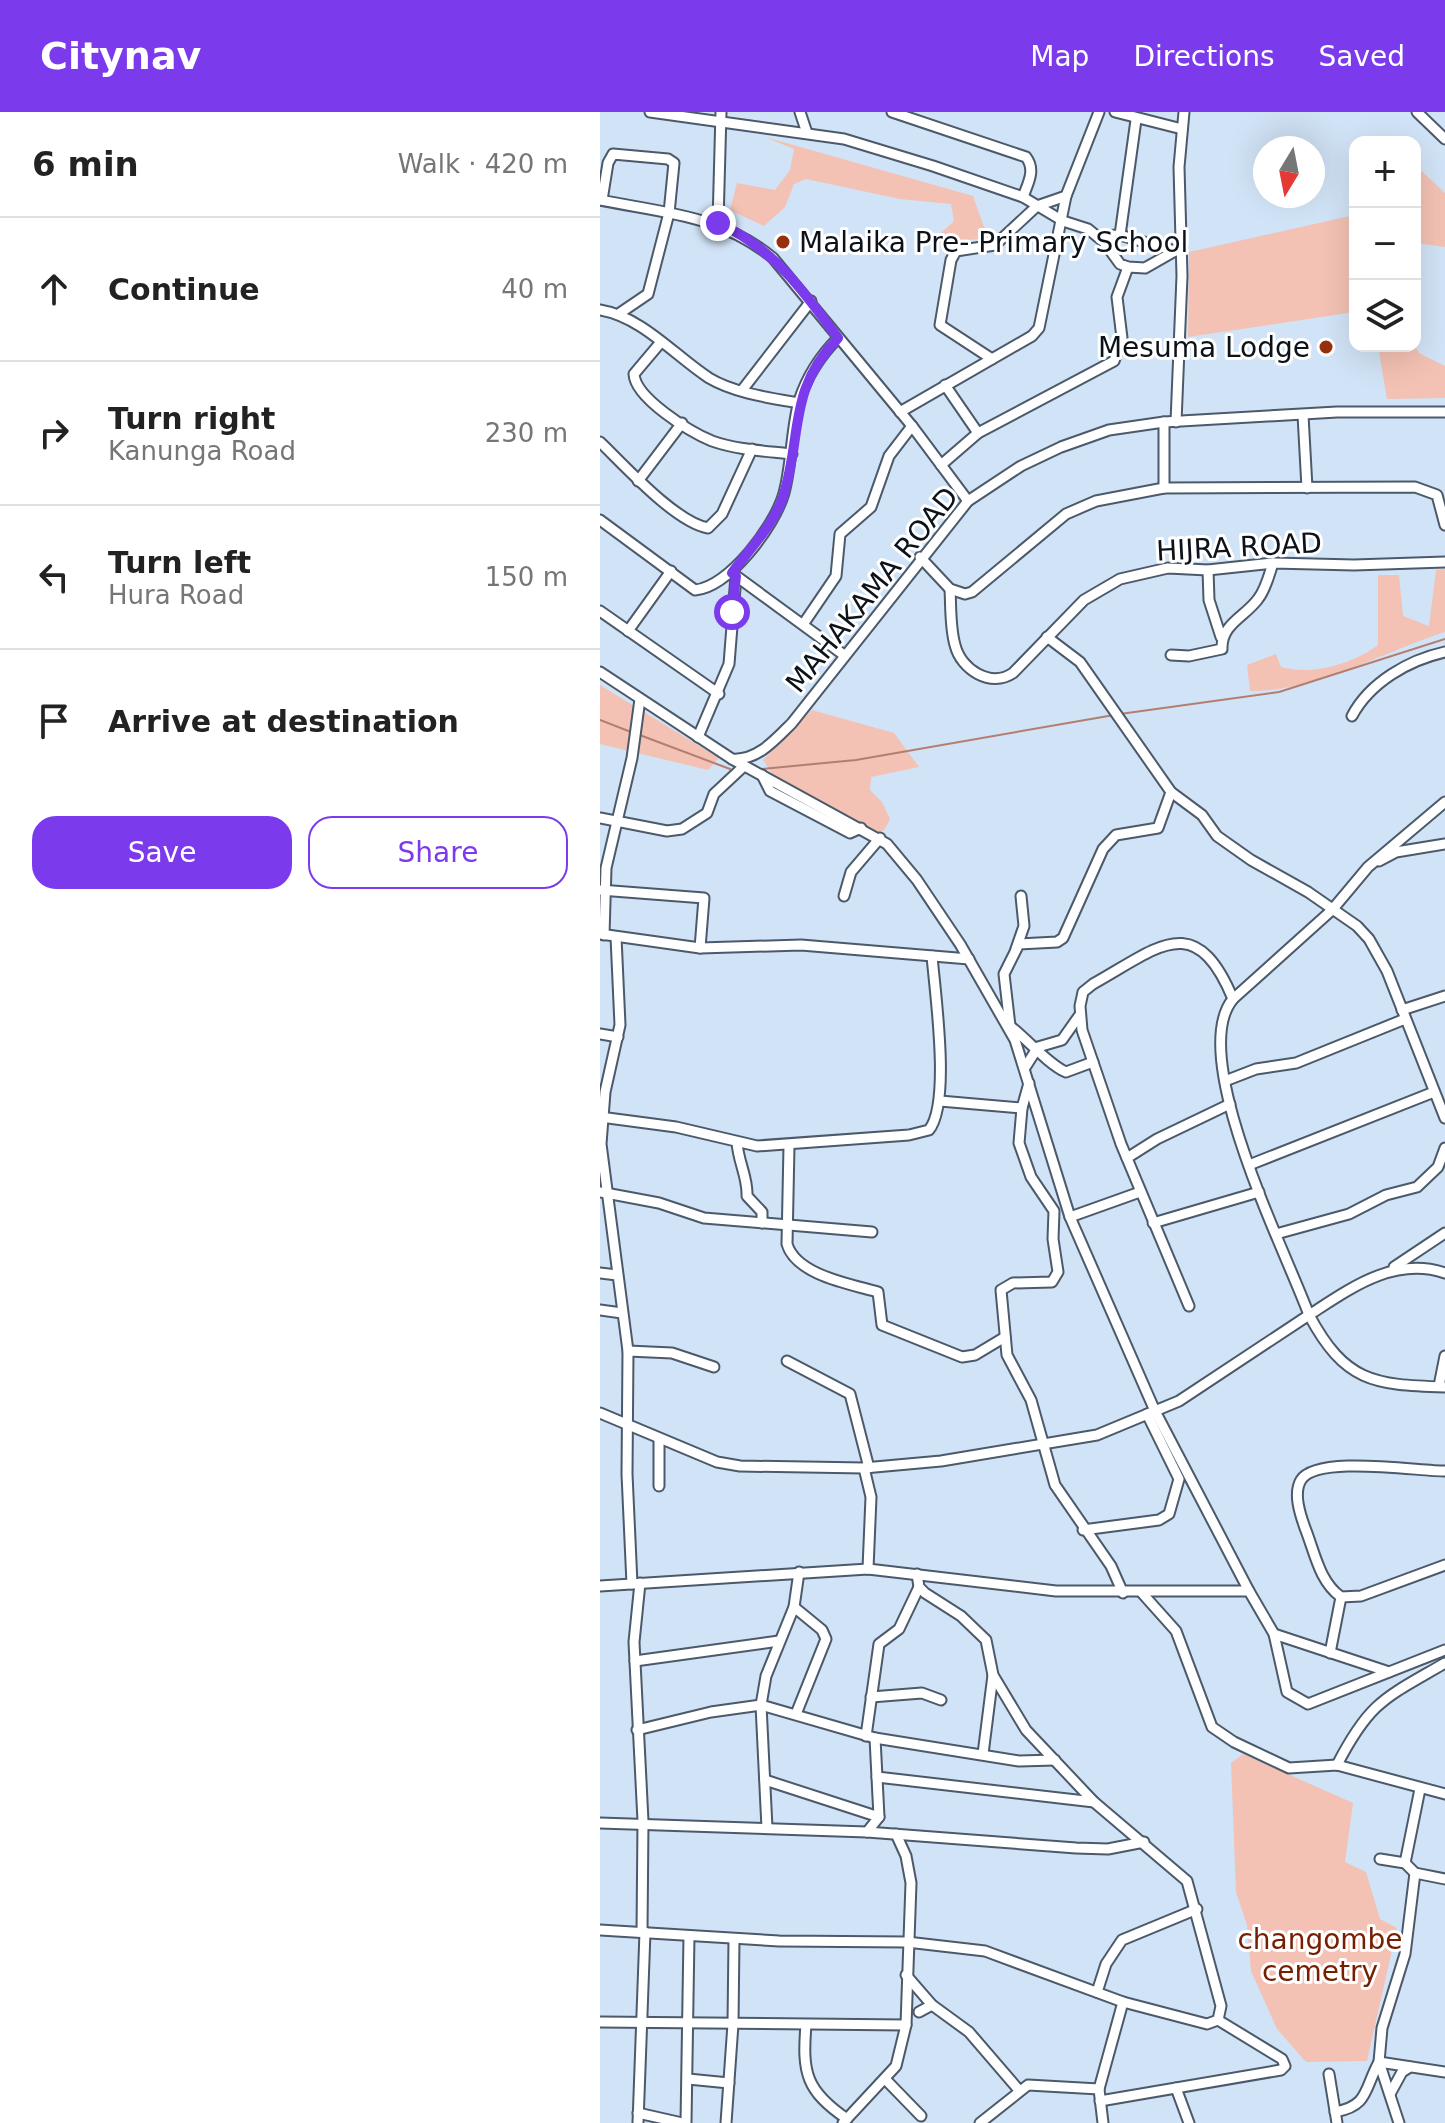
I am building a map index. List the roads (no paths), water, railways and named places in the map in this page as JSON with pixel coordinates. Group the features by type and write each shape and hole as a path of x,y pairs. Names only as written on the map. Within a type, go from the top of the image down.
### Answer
{"street":[{"path":"650,112 722,117 844,139 1023,197 1063,221 1097,236 1120,235 1179,249"},
{"path":"800,112 807,133"},
{"path":"892,112 1026,157 1031,163 1031,174 1023,197"},
{"path":"900,412 1032,336 1042,321 1043,298 1063,221 1066,196 1099,112"},
{"path":"1115,112 1136,120 1182,129"},
{"path":"1176,422 1184,112"},
{"path":"1417,112 1445,139"},
{"path":"718,223 722,117"},
{"path":"1120,235 1136,120"},
{"path":"620,313 648,294 669,213 675,166 668,159 613,154 608,163 601,200 669,213 718,223 748,237 773,258 811,301 968,501"},
{"path":"992,359 943,331 940,325 951,260 963,248 995,245 1037,206 1066,196"},
{"path":"1097,236 1120,264 1128,267 1145,268 1179,249"},
{"path":"941,465 978,433 1114,361 1122,338 1117,324 1117,297 1128,267"},
{"path":"743,389 811,301"},
{"path":"600,310 620,313 712,379 799,403"},
{"path":"600,520 695,590 709,589 734,575 780,505 792,454 799,403 818,358 838,338"},
{"path":"661,342 635,370 634,378 654,405 710,440 792,454"},
{"path":"945,385 978,433"},
{"name":"MAHAKAMA ROAD","path":"732,759 751,757 779,737 920,557 968,501 1021,466 1061,447 1109,430 1164,422 1445,412"},
{"path":"1303,415 1307,488"},
{"path":"1164,422 1164,488"},
{"path":"638,481 682,423"},
{"path":"804,623 836,576 840,534 871,507 889,456 912,426"},
{"path":"600,442 638,481 695,525 712,527 722,514 752,449"},
{"path":"920,557 950,589 960,593 972,592 1081,507 1164,488 1427,489 1440,501 1445,525"},
{"name":"HIJRA ROAD","path":"950,589 954,645 963,661 978,674 1005,678 1084,600 1120,579 1168,568 1208,570 1273,563 1354,565 1445,562"},
{"path":"1221,637 1233,621 1257,601 1273,563"},
{"path":"1171,655 1189,656 1222,649 1209,600 1208,570"},
{"path":"628,631 671,571"},
{"path":"734,575 844,655"},
{"path":"698,737 719,694 729,664 734,575"},
{"path":"600,611 719,694"},
{"path":"1047,637 1080,662 1171,792 1202,815 1231,848 1308,892 1357,926 1369,939 1404,1014 1445,1118"},
{"path":"1352,716 1364,698 1392,674 1413,662 1445,652"},
{"path":"600,672 732,759 880,838 909,869 969,959 1015,1040 1026,1066 1070,1217 1179,1479 1169,1514 1159,1520 1083,1530"},
{"path":"640,699 619,823 606,868 602,934 700,948 801,945 969,959"},
{"path":"600,818 667,831 682,829 707,813 714,794 744,766"},
{"path":"1010,1026 1004,974 1019,944 1057,942 1063,938 1103,849 1116,835 1158,828 1171,792"},
{"path":"1445,802 1368,867 1332,910 1233,999 1223,1015 1219,1042 1230,1104 1249,1165 1309,1315 1323,1342 1345,1368 1392,1383 1442,1386 1445,1356"},
{"path":"844,896 851,872 880,838"},
{"path":"1368,867 1396,852 1445,844"},
{"path":"603,890 704,898 700,948"},
{"path":"1015,952 1024,926 1021,896"},
{"path":"616,937 618,1037 601,1118 604,1192 628,1351 630,1428 627,1474 636,1584 637,1730 643,1821 642,2023 638,2118 684,2123 690,2023 689,1936"},
{"path":"1189,1306 1140,1192 1082,1030 1080,1013 1083,992 1171,944 1194,945 1208,953 1221,971 1233,999"},
{"path":"601,1118 676,1127 737,1142 789,1146 919,1134 935,1122 940,1101 932,956"},
{"path":"1225,1081 1256,1069 1296,1063 1445,996"},
{"path":"1026,1066 1038,1047 1062,1040 1080,1013"},
{"path":"1001,1019 1038,1047 1054,1067 1066,1072 1093,1062"},
{"path":"600,1034 618,1037"},
{"path":"1029,1083 1022,1108 1020,1149 1031,1177 1054,1211 1053,1239 1058,1272 1052,1282 1013,1283 1004,1287 1001,1294 1007,1355 1031,1400 1055,1485 1083,1530 1111,1566 1123,1593"},
{"path":"1249,1165 1434,1092"},
{"path":"940,1101 1022,1108"},
{"path":"1127,1158 1157,1139 1230,1104"},
{"path":"737,1142 742,1175 748,1182 747,1196 762,1212 762,1223"},
{"path":"789,1146 787,1244 793,1257 827,1276 878,1292 880,1321 890,1330 968,1358 1005,1337"},
{"path":"1276,1234 1349,1214 1386,1195 1417,1187 1438,1167 1445,1148"},
{"path":"604,1192 659,1203 704,1218 872,1232"},
{"path":"1070,1217 1140,1192"},
{"path":"1153,1223 1259,1192"},
{"path":"600,1413 717,1462 740,1466 867,1468 1046,1445 1097,1435 1179,1401 1309,1315 1391,1269 1445,1233"},
{"path":"1391,1269 1420,1266 1445,1273"},
{"path":"600,1273 617,1275"},
{"path":"600,1310 622,1313"},
{"path":"628,1351 672,1353 714,1367"},
{"path":"787,1361 850,1394 871,1497 868,1569"},
{"path":"1151,1413 1274,1634 1287,1692 1302,1704 1318,1703 1445,1650"},
{"path":"659,1440 659,1486"},
{"path":"1445,1471 1341,1466 1313,1471 1302,1477 1296,1491 1303,1523 1326,1586 1341,1597 1361,1596 1445,1565"},
{"path":"600,1586 868,1569 1056,1591 1249,1591"},
{"path":"767,1828 761,1705 766,1676 794,1607 799,1572"},
{"path":"867,1832 879,1817 871,1737 871,1697 879,1644 899,1629 919,1587 917,1574"},
{"path":"919,1587 980,1632 989,1646 993,1675 983,1754"},
{"path":"1142,1593 1176,1631 1212,1727 1234,1742 1289,1768 1337,1765 1445,1794"},
{"path":"1330,1653 1341,1597"},
{"path":"794,1607 822,1630 826,1639 796,1714"},
{"path":"1274,1634 1389,1672"},
{"path":"635,1661 779,1641"},
{"path":"1337,1765 1356,1729 1381,1699 1445,1663"},
{"path":"993,1675 1026,1730 1094,1802 1187,1881 1221,2006 1218,2020"},
{"path":"871,1697 922,1693 941,1700"},
{"path":"637,1730 711,1712 761,1705 871,1737 1027,1762 1055,1760"},
{"path":"877,1777 1094,1802"},
{"path":"765,1780 879,1817"},
{"path":"1405,1863 1420,1789"},
{"path":"600,1823 643,1821 867,1832 1086,1848 1144,1842"},
{"path":"806,2025 803,2058 808,2079 822,2101 848,2121 887,2081 896,2066 906,2025 911,1883 906,1856 896,1834"},
{"path":"1380,1859 1405,1863 1415,1873 1445,1879"},
{"path":"1399,2123 1379,2062 1382,2028 1405,1954 1415,1873"},
{"path":"1097,1992 1106,1964 1122,1940 1197,1909"},
{"path":"600,1930 734,1939 907,1942 985,1951 1123,2002 1207,2024 1218,2020"},
{"path":"726,2123 733,2024 734,1939"},
{"path":"906,1975 932,2005 969,2032 1018,2089"},
{"path":"1103,2123 1099,2089 1123,2002"},
{"path":"919,2012 932,2005"},
{"path":"1100,2101 1281,2070 1285,2066 1282,2059 1218,2020"},
{"path":"600,2022 906,2025"},
{"path":"1379,2062 1445,2072"},
{"path":"1329,2074 1336,2118 1363,2102 1367,2083 1379,2062"},
{"path":"1390,2094 1402,2072 1410,2067"},
{"path":"688,2079 729,2083"},
{"path":"887,2081 921,2116"},
{"path":"980,2123 1018,2089 1038,2084 1099,2089"},
{"path":"1176,2088 1189,2123"}],"waterway":[{"path":"1120,714 1279,692 1445,639"},
{"path":"761,769 856,760 1114,715"},
{"path":"600,720 631,732"},
{"path":"637,734 730,769"}],"place":[{"name":"Malaika Pre- Primary School","path":"783,242"},
{"name":"Mesuma Lodge","path":"1326,347"}],"park label":[{"name":"changombe cemetry","path":"1320,1955"}]}
